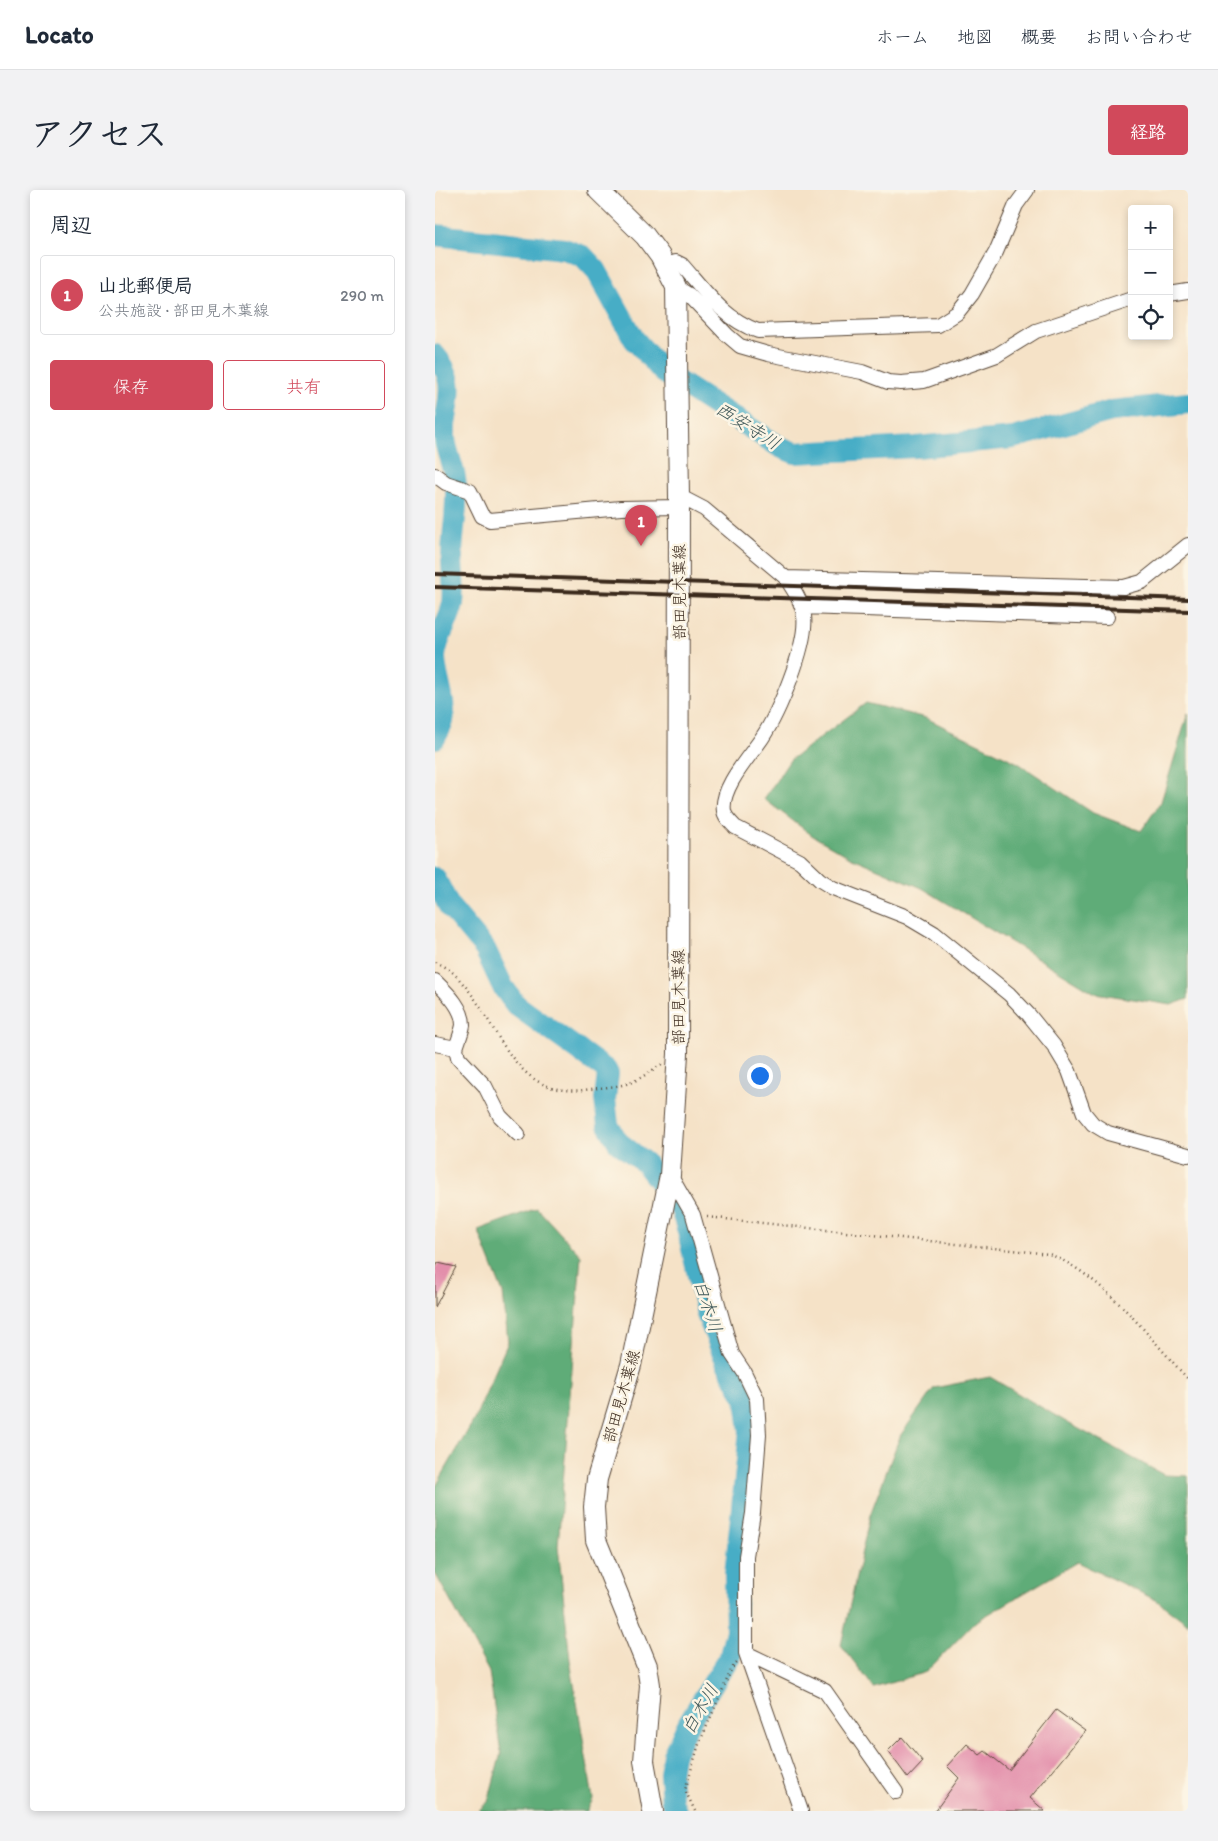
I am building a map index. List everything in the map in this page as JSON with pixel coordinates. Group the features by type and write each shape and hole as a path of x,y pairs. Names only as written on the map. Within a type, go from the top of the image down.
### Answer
{"main road":[{"name":"部田見木葉線","path":"598,190 645,236 665,264 676,287 679,501 678,1054 670,1179 631,1365 597,1479 593,1507 596,1540 647,1666 650,1686 644,1760 653,1811"}],"street":[{"path":"665,264 677,262 682,265 724,313 740,325 757,331 909,328 938,325 957,314 972,294 996,252 1017,205 1027,190"},
{"path":"676,287 689,295 740,346 768,354 862,372 889,382 901,383 923,381 997,355 1036,331 1128,300"},
{"path":"1173,293 1188,291"},
{"path":"441,479 470,491 482,516 490,520 679,501 705,509 786,578 803,607 805,618 801,647 781,702 763,736 741,768 727,794 724,809 727,818 735,827 800,861 820,880 833,888 907,917 934,933 1009,994 1054,1046 1069,1071 1084,1113 1093,1124 1108,1133 1188,1155"},
{"path":"786,578 1124,587 1142,582 1188,545"},
{"path":"803,607 1107,617"},
{"path":"435,981 449,994 460,1011 463,1025 456,1048 458,1057 485,1086 500,1116 518,1134"},
{"path":"435,1044 456,1048"},
{"path":"670,1179 693,1215 732,1354 744,1372 757,1399 758,1445 753,1513 746,1556 746,1653 801,1811"},
{"path":"746,1653 825,1691 896,1792"}],"path":[{"path":"435,962 456,975 527,1075 541,1085 577,1092 632,1082 678,1054"},
{"path":"693,1215 1049,1254 1070,1263 1092,1280 1128,1314 1188,1379"},
{"path":"695,1811 685,1790 695,1755 733,1668 746,1653"}],"green space":[{"path":"866,703 926,718 1018,763 1093,813 1141,831 1161,802 1188,713 1188,999 1171,1005 1095,993 922,888 850,857 813,836 764,799 790,760"},
{"path":"537,1208 581,1256 558,1546 570,1660 593,1799 587,1811 478,1811 488,1802 501,1753 489,1672 435,1573 435,1488 475,1418 508,1342 503,1293 478,1230"},
{"path":"990,1377 1068,1423 1164,1475 1188,1476 1188,1624 1156,1600 1077,1562 975,1622 926,1672 874,1688 841,1645 870,1515 900,1436 934,1388"}],"building":[{"path":"438,1263 456,1267 435,1307 435,1269"},
{"path":"1056,1710 1085,1731 1030,1798 1045,1811 935,1811 959,1778 947,1766 967,1744 980,1755 985,1751 1009,1770"},
{"path":"902,1737 923,1762 908,1778 888,1751"}],"waterway":[{"name":"西安寺川","path":"435,235 564,249 583,256 596,270 634,339 663,372 780,447 795,453 916,447 1013,438 1112,411 1188,403"},
{"name":"白木川","path":"435,355 448,376 450,386 445,438 456,488 452,548 453,603 438,643 435,657 444,714 435,738"},
{"name":"白木川","path":"435,878 449,906 485,949 503,987 516,1005 606,1070 608,1074 605,1099 608,1125 618,1142 645,1163 681,1209 688,1231 707,1314 727,1363 746,1399 750,1431 735,1575 736,1631 730,1656 689,1722 673,1755 670,1774 672,1802 676,1811"}],"railway":[{"path":"435,574 1188,599"},
{"path":"435,587 1188,611"}],"place":[{"name":"山北郵便局","path":"641,546"}]}
